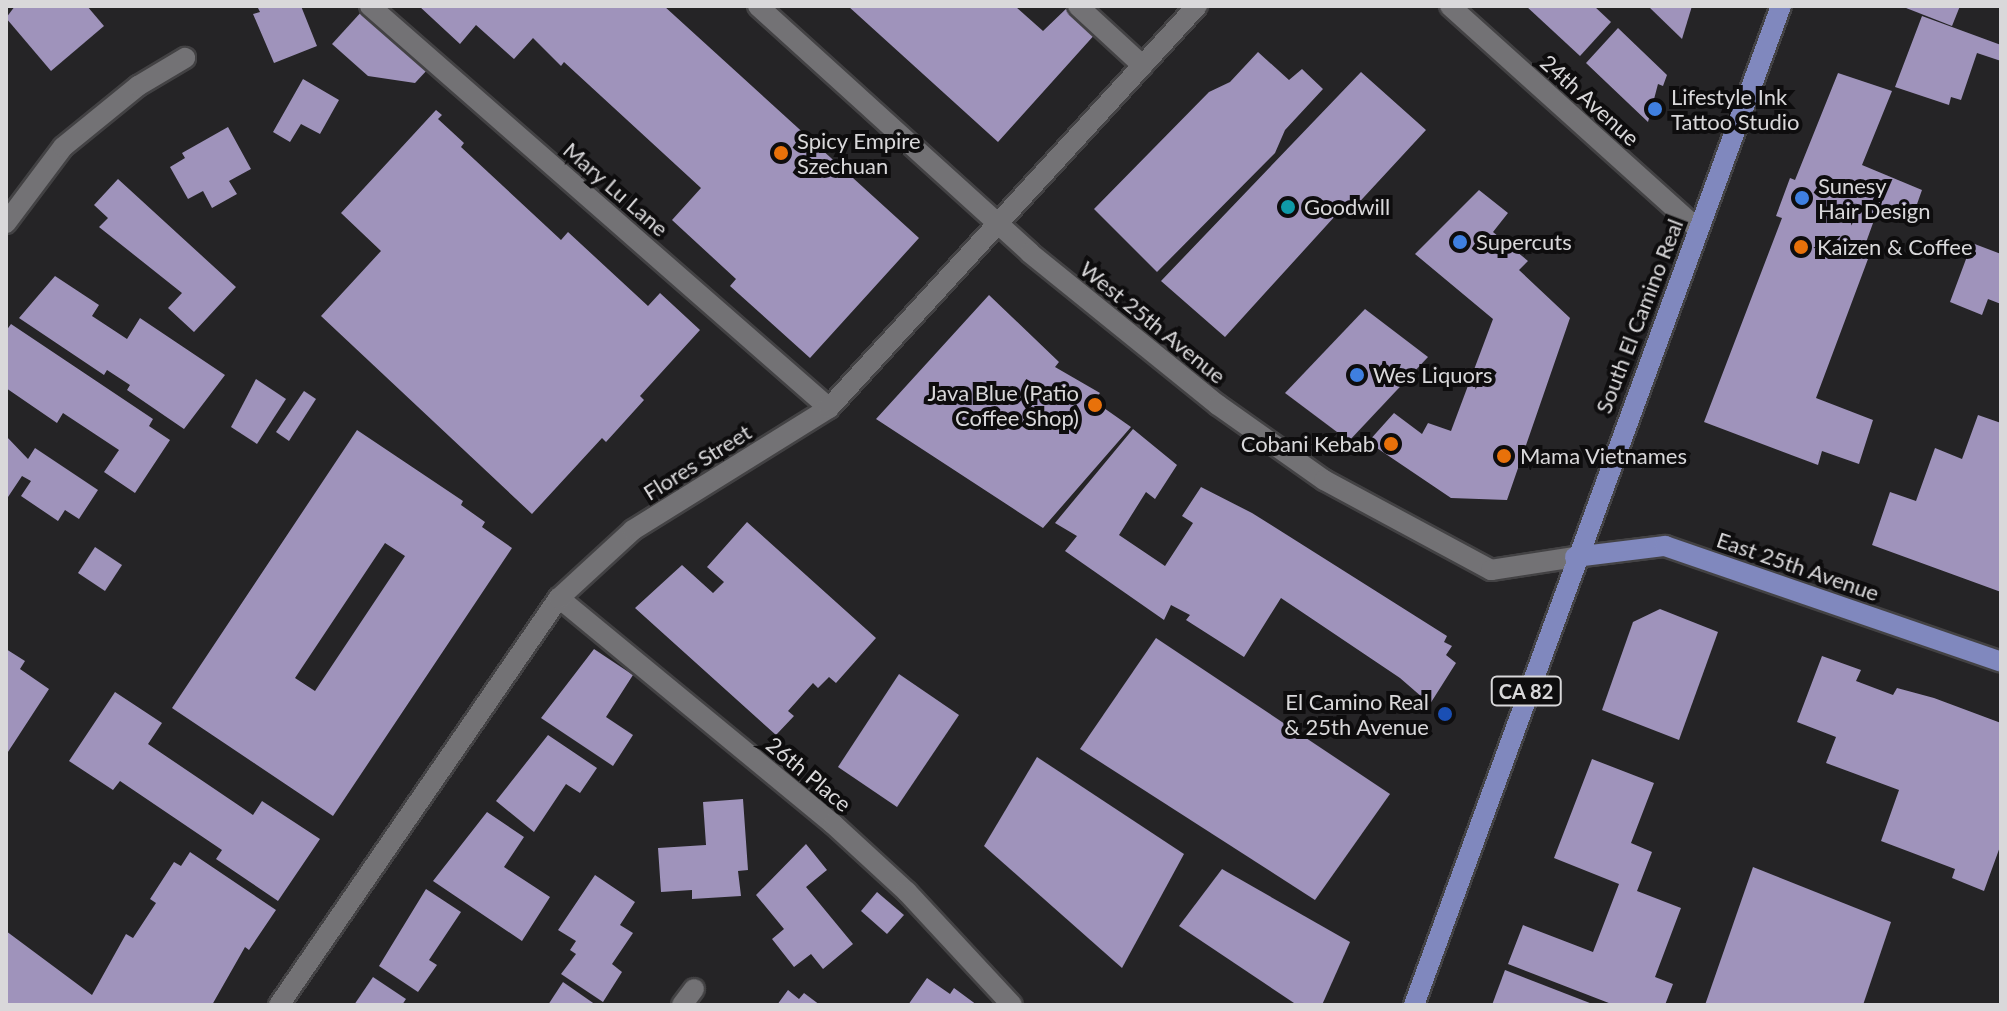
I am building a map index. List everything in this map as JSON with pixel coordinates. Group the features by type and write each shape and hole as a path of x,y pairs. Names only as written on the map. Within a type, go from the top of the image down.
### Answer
{"main road":[{"name":"South El Camino Real","path":"1414,1005 1575,557 1781,6"},
{"name":"East 25th Avenue","path":"1575,557 1665,546 2001,662"}],"street":[{"name":"Mary Lu Lane","path":"370,6 829,408"},
{"name":"West 25th Avenue","path":"758,6 996,223 1218,405 1324,480 1421,537 1491,570 1575,557"},
{"path":"1078,6 1143,66"},
{"name":"Flores Street","path":"279,1005 559,598 633,530 829,408 1197,6"},
{"name":"24th Avenue","path":"1450,6 1698,229"},
{"path":"6,223 63,147 138,86 185,58"},
{"name":"26th Place","path":"559,598 833,824 907,892 1012,1005"}],"building":[{"path":"15,6 87,6 104,26 51,71 6,18"},
{"path":"257,6 301,6 317,46 274,63 253,14 260,12"},
{"path":"419,6 664,6 919,238 810,358 730,286 736,279 672,220 701,188 564,62 561,66 533,38 514,59 476,25 460,44"},
{"path":"848,6 1015,6 1043,31 1069,6 1097,32 998,142"},
{"path":"1526,6 1594,6 1611,22 1580,56"},
{"path":"1648,6 1692,6 1682,39"},
{"path":"1901,6 1960,6 1952,26"},
{"path":"363,10 428,69 415,83 368,76 332,44"},
{"path":"1922,16 2001,45 2001,61 1977,53 1961,100 1951,97 1949,105 1895,87"},
{"path":"1618,28 1667,75 1663,86 1658,84 1648,122 1586,63"},
{"path":"1258,52 1289,80 1302,69 1323,89 1285,130 1275,153 1157,272 1094,209 1209,92 1230,82"},
{"name":"Goodwill","path":"1361,72 1426,130 1352,210 1346,204 1225,337 1161,281"},
{"path":"1838,73 1892,91 1862,165 1922,190 1910,224 1833,195 1877,212 1864,248 1871,251 1816,398 1873,420 1859,464 1822,451 1818,465 1704,422 1782,218 1776,216 1790,178 1795,180"},
{"path":"303,79 339,100 320,134 301,124 290,142 273,132"},
{"path":"436,110 442,115 438,119 464,143 461,147 561,240 568,232 648,306 660,293 700,330 640,396 644,400 606,442 602,438 532,514 321,316 381,251 341,213"},
{"path":"228,127 251,169 229,181 237,194 212,208 203,191 188,199 170,167 185,158 182,153"},
{"path":"118,179 236,287 194,332 168,308 182,293 99,227 108,218 94,205"},
{"path":"1479,190 1508,213 1493,232 1528,261 1519,270 1570,318 1507,500 1451,498 1368,442 1394,413 1422,434 1428,423 1451,431 1493,319 1415,254"},
{"path":"1972,243 2001,254 2001,304 1988,299 1982,315 1950,302"},
{"path":"55,276 99,305 92,316 127,339 140,318 225,375 184,429 127,390 130,385 107,370 104,375 19,318"},
{"path":"989,295 1059,362 1055,367 1100,393 1094,401 1131,427 1043,528 876,419"},
{"name":"Wes Liquors","path":"1365,309 1428,357 1349,441 1285,393"},
{"path":"11,324 153,419 149,426 170,440 135,493 104,472 119,450 63,413 57,423 6,388 6,331"},
{"path":"256,379 286,399 257,444 231,427"},
{"path":"304,391 316,399 289,441 276,432"},
{"path":"1978,415 2001,423 2001,592 1872,545 1890,492 1916,501 1935,448 1962,459"},
{"path":"1133,429 1177,465 1155,499 1146,492 1119,535 1165,566 1193,523 1182,516 1201,487 1252,513 1447,636 1444,642 1452,646 1446,655 1456,663 1430,704 1400,678 1281,598 1244,657 1186,620 1190,615 1171,605 1164,620 1065,551 1077,536 1055,523"},
{"path":"357,430 463,501 461,505 485,522 482,527 512,548 333,816 172,708","holes":["385,543 405,556 315,691 295,678"]},
{"path":"6,436 28,459 35,448 98,490 79,519 65,510 58,521 21,496 31,481 22,476 6,500"},
{"path":"747,522 876,638 836,683 829,677 818,688 813,683 788,711 794,716 776,735 635,608 682,565 713,593 724,582 707,567"},
{"path":"95,547 122,565 105,591 78,573"},
{"path":"1660,609 1718,632 1679,740 1602,710 1633,622"},
{"path":"1156,638 1390,794 1315,900 1080,749"},
{"path":"6,649 25,661 20,669 49,689 6,755"},
{"path":"594,649 633,675 606,717 633,735 613,766 541,718"},
{"path":"1822,656 1861,670 1856,681 1893,695 1897,688 2001,723 2001,844 1984,891 1952,878 1955,869 1881,841 1899,790 1826,763 1836,737 1797,722"},
{"path":"899,674 959,715 897,807 838,767"},
{"path":"115,692 162,723 148,744 253,815 262,801 320,839 278,901 216,859 222,850 120,781 113,790 69,761"},
{"path":"548,735 597,768 580,793 566,784 534,832 496,801"},
{"path":"1037,757 1184,854 1122,968 984,846"},
{"path":"1592,759 1654,783 1631,843 1652,852 1637,891 1681,908 1655,977 1673,984 1665,1005 1614,1005 1508,964 1523,925 1593,952 1619,884 1554,858"},
{"path":"743,799 748,870 738,871 741,896 692,899 692,890 661,892 658,848 706,845 703,802"},
{"path":"487,812 524,837 504,867 550,897 522,941 433,881"},
{"path":"806,844 827,870 806,887 853,944 823,969 811,954 794,967 772,939 784,929 756,895"},
{"path":"190,852 276,910 249,950 245,947 212,1005 6,1005 6,931 92,995 126,934 133,938 156,903 150,899 174,862 181,866"},
{"path":"1753,867 1891,922 1863,1005 1705,1005"},
{"path":"1222,869 1350,942 1322,1005 1297,1005 1179,926"},
{"path":"595,875 635,902 620,925 633,933 612,964 622,972 603,1002 561,974 576,954 570,950 576,941 558,930"},
{"path":"426,889 461,912 429,960 437,965 418,992 379,966"},
{"path":"877,892 904,915 887,934 861,911"},
{"path":"1505,970 1595,1005 1492,1005"},
{"path":"373,977 406,999 402,1005 354,1005"},
{"path":"927,978 950,994 954,988 977,1005 908,1005"},
{"path":"563,982 596,1005 548,1005"},
{"path":"788,990 799,999 804,993 820,1005 777,1005"}],"place":[{"name":"Lifestyle Ink Tattoo Studio","path":"1655,109"},
{"name":"Spicy Empire Szechuan","path":"781,153"},
{"name":"Sunesy Hair Design","path":"1802,198"},
{"name":"Goodwill","path":"1288,207"},
{"name":"Supercuts","path":"1460,242"},
{"name":"Kaizen & Coffee","path":"1801,247"},
{"name":"Wes Liquors","path":"1357,375"},
{"name":"Java Blue (Patio Coffee Shop)","path":"1095,405"},
{"name":"Cobani Kebab","path":"1391,444"},
{"name":"Mama Vietnames","path":"1504,456"},
{"name":"El Camino Real & 25th Avenue","path":"1445,714"}]}
